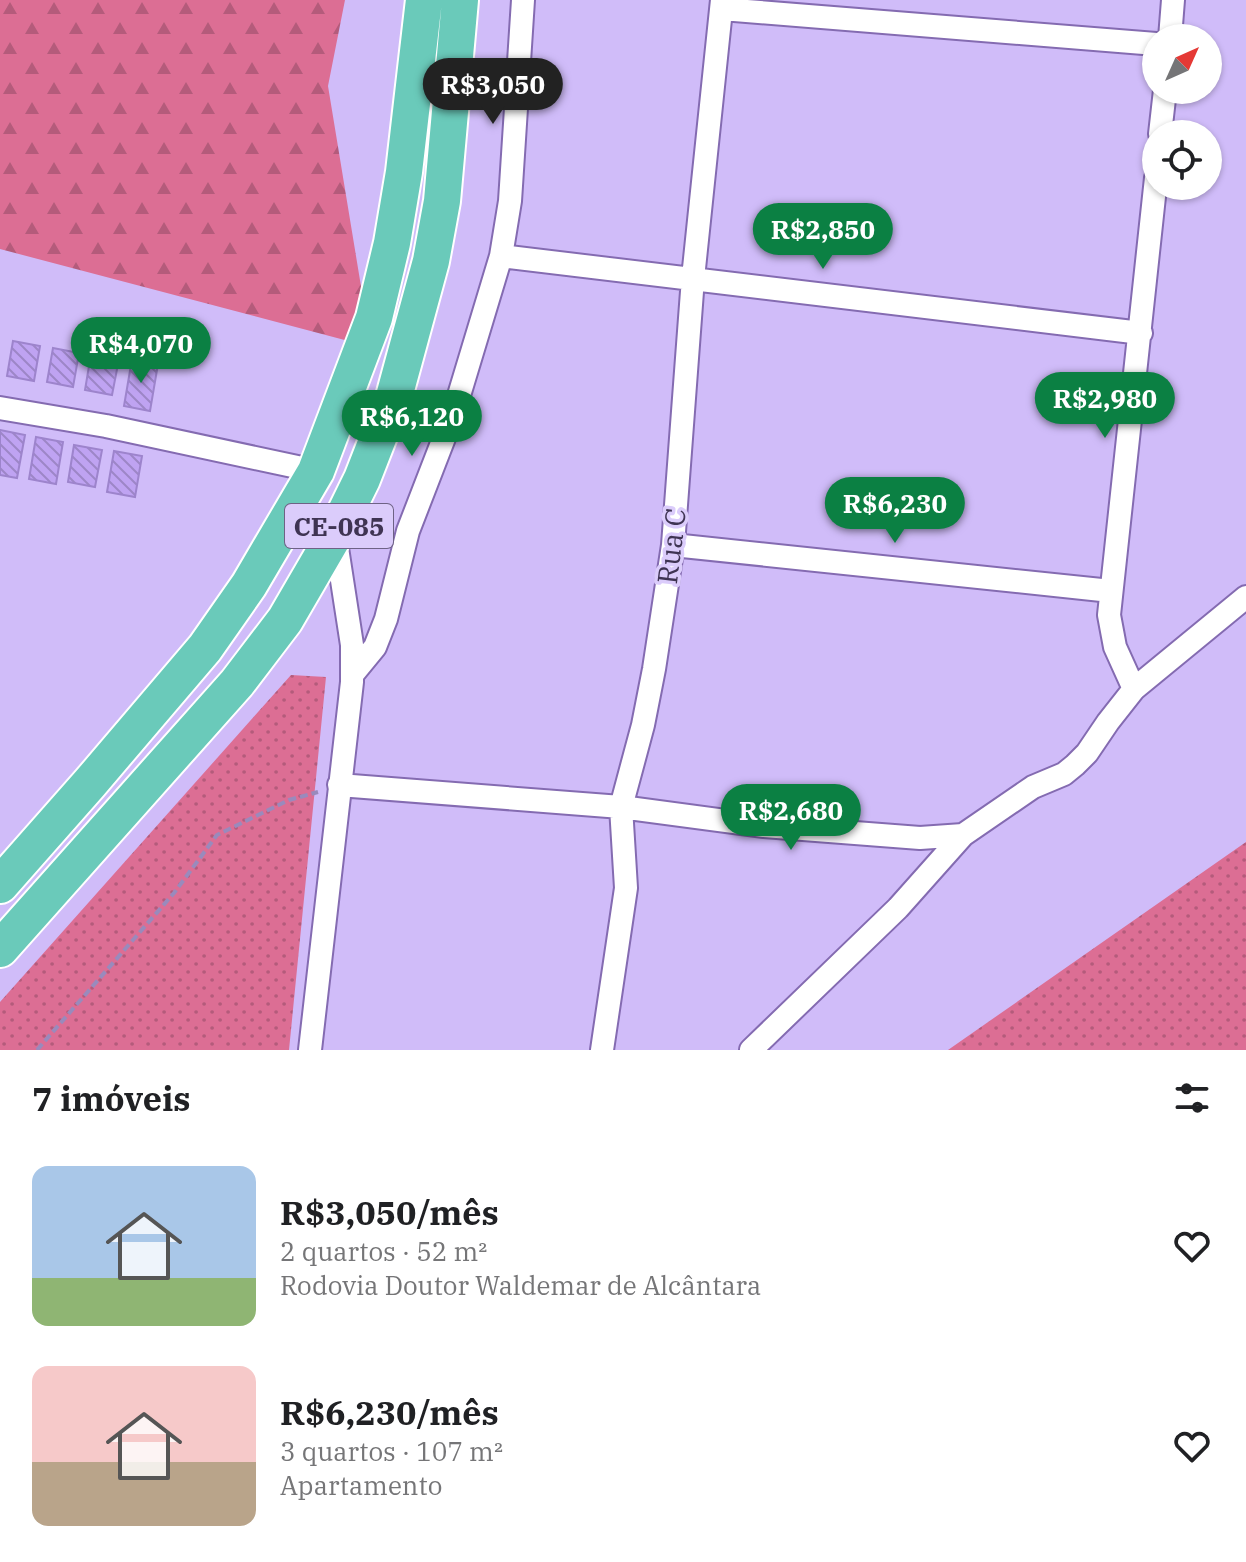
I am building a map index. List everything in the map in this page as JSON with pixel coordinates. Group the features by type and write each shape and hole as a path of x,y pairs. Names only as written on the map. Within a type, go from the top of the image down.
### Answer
{"highway":[{"name":"CE-085","path":"0,885 205,648 249,585 316,471 374,318 388,258 404,172 424,0"},
{"name":"CE-085","path":"0,949 237,683 285,620 335,534 362,479 394,397 431,261 442,201 460,0"}],"street":[{"path":"352,675 375,647 386,619 408,531 454,412 501,256 510,201 523,0"},
{"path":"1171,24 1173,0"},
{"path":"722,4 1142,43"},
{"name":"Rua C","path":"602,1050 626,888 621,807 643,725 673,545 693,278 722,4"},
{"path":"1134,689 1115,647 1109,615 1154,200"},
{"path":"501,256 1141,333"},
{"path":"0,408 122,429 316,471"},
{"path":"310,1050 352,675 352,645 335,534"},
{"path":"673,545 1111,591"},
{"path":"751,1050 888,919 963,835 1033,787 1064,774 1075,765 1134,689 1246,597"},
{"path":"339,785 621,807 764,826 920,838 963,835"}],"path":[{"path":"37,1050 174,893 217,835 289,800 339,785"}],"green space":[{"path":"0,0 345,0 328,86 371,347 0,249"},
{"path":"291,675 326,677 289,1050 0,1050 0,1002"},
{"path":"1246,842 1246,1050 948,1050"}],"building":[{"path":"13,341 40,346 34,381 7,376"},
{"path":"53,348 79,353 73,387 47,382"},
{"path":"91,354 119,359 112,395 85,390"},
{"path":"132,359 158,364 150,411 124,406"},
{"path":"0,430 25,435 17,478 0,475"},
{"path":"36,437 63,442 56,484 29,479"},
{"path":"74,445 102,450 95,487 68,482"},
{"path":"114,451 142,456 135,497 107,492"}]}
